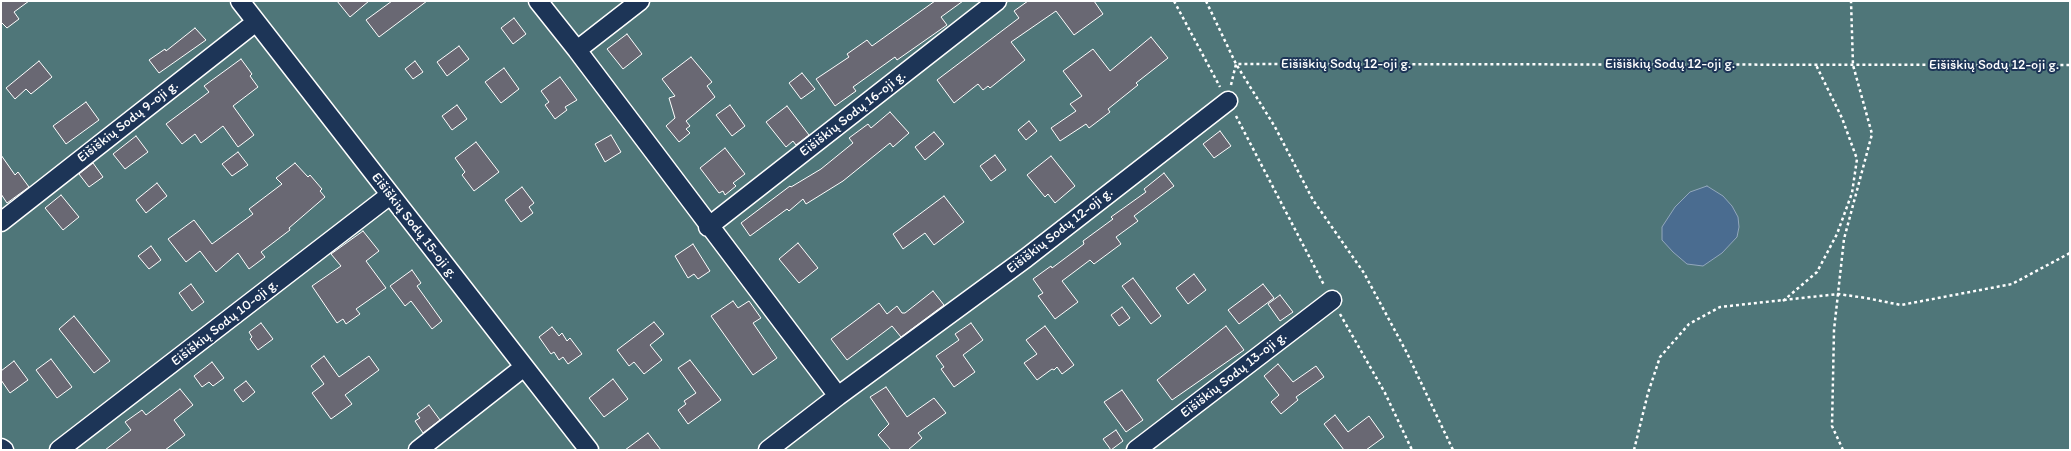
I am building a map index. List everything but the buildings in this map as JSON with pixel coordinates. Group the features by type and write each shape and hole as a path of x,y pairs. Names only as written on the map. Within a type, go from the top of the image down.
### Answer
{"street":[{"name":"Eišiškių Sodų 15-oji g.","path":"240,1 589,450"},
{"path":"538,1 577,50 708,227 838,396"},
{"path":"577,50 640,1"},
{"name":"Eišiškių Sodų 16-oji g.","path":"708,227 997,1"},
{"name":"Eišiškių Sodų 9-oji g.","path":"1,222 256,22"},
{"name":"Eišiškių Sodų 12-oji g.","path":"768,450 838,396 1026,258 1228,101"},
{"name":"Eišiškių Sodų 10-oji g.","path":"59,450 390,195"},
{"name":"Eišiškių Sodų 13-oji g.","path":"1136,450 1332,300"},
{"path":"418,450 524,367"}],"path":[{"path":"1174,1 1332,300 1385,393 1412,450"},
{"path":"1206,1 1236,64 1275,127 1312,200 1364,274 1407,353 1453,450"},
{"path":"1843,450 1832,426 1834,330 1844,239 1872,134 1853,65 1851,1"},
{"path":"1228,101 1236,64"},
{"name":"Eišiškių Sodų 12-oji g.","path":"1236,64 2070,65"},
{"path":"1783,301 1817,272 1834,240 1852,193 1857,159 1842,118 1816,65"},
{"path":"1634,450 1648,393 1660,356 1689,324 1720,307 1838,294 1901,305 2012,284 2070,253"}],"green space":[{"path":"1,1 2070,1 2070,450 1,450"}],"water":[{"path":"1707,186 1723,196 1732,206 1738,217 1739,227 1737,237 1722,253 1703,266 1687,264 1662,240 1662,227 1675,207 1690,192"}]}
